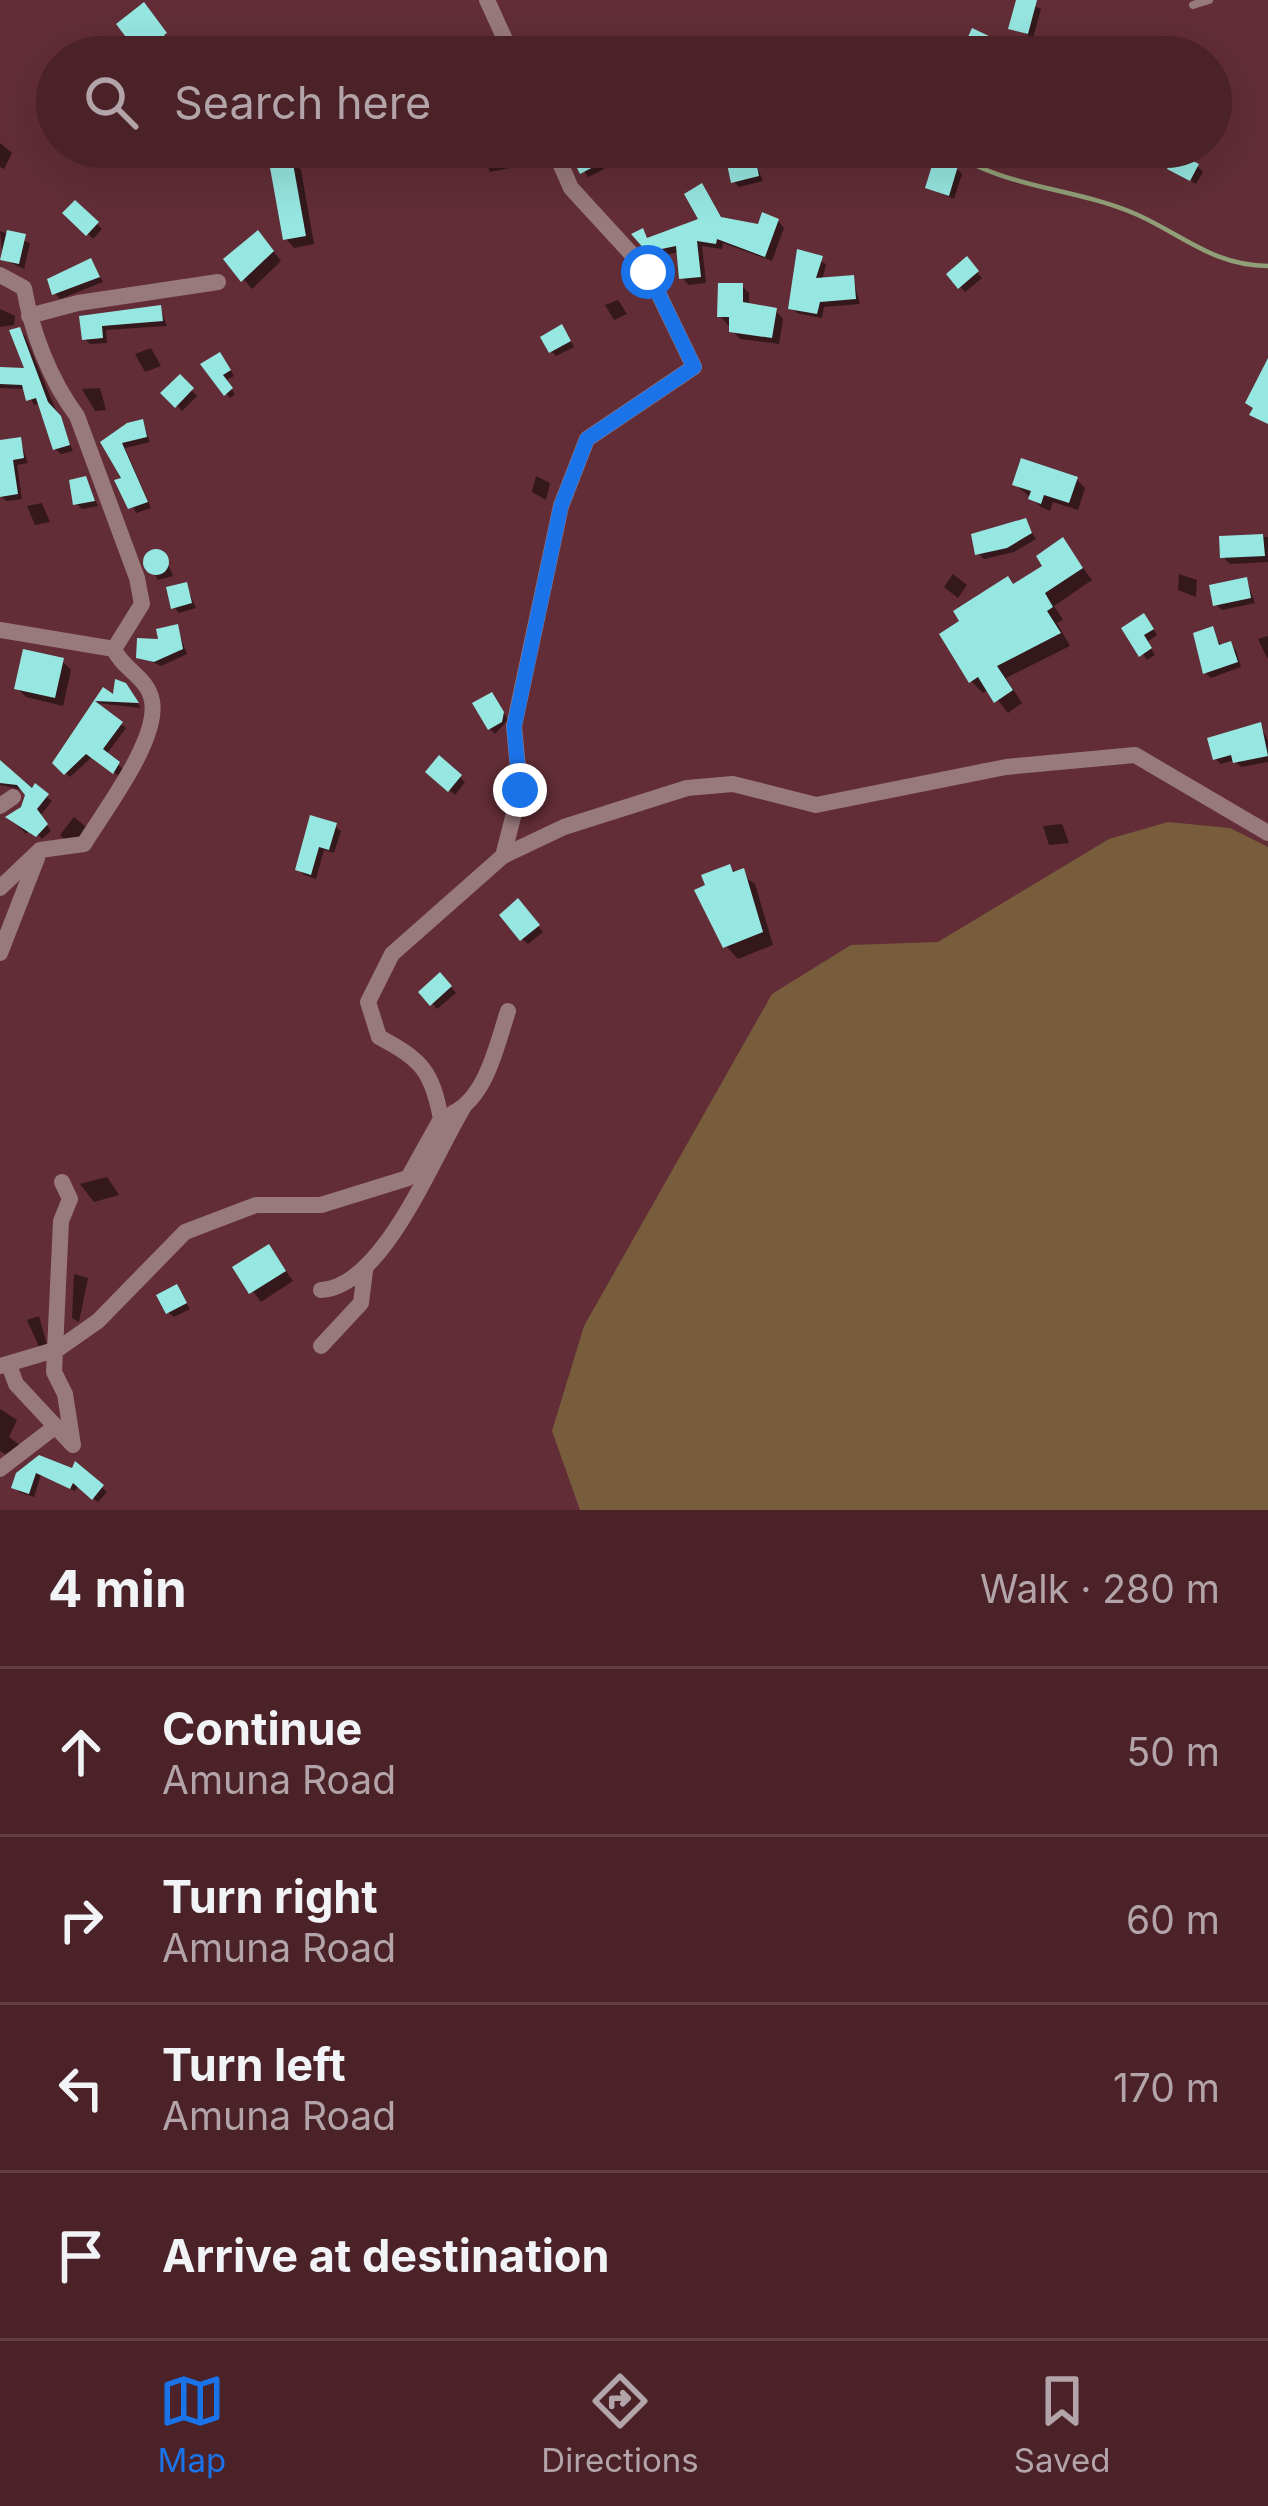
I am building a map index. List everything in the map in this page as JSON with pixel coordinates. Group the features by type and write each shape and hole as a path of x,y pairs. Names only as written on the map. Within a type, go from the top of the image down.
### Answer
{"street":[{"path":"487,0 503,36"},
{"path":"503,856 520,790 514,727 561,506 587,439 694,367 648,272 572,188 563,168"},
{"path":"0,274 24,288 28,316 60,394 77,416 137,578 142,604 114,649"},
{"path":"28,316 218,282"},
{"path":"0,630 114,649 141,678 153,702 145,742 84,844 40,850 0,888"},
{"path":"441,1119 434,1085 416,1057 379,1037 368,1002 392,954 503,856 564,827 687,788 733,784 816,805 1006,767 1135,755 1268,832"},
{"path":"0,953 40,850"},
{"path":"320,1290 338,1289 365,1270 399,1223 489,1069 508,1011"},
{"path":"62,1182 70,1198 58,1254 58,1349 53,1372 65,1394 73,1445 4,1365 58,1349 98,1321 184,1232 256,1205 321,1205 408,1178 441,1119 463,1108"},
{"path":"321,1346 361,1303 365,1270"},
{"path":"0,1469 56,1426"}],"lane":[{"path":"1193,5 1209,0"}],"shaded area":[{"path":"1168,822 1230,828 1268,847 1268,1510 580,1510 552,1431 584,1326 772,994 851,945 938,942 1109,839"}],"building":[{"path":"1016,0 1037,0 1028,34 1008,29"},
{"path":"144,2 167,33 125,36 116,24"},
{"path":"270,168 294,168 306,236 283,240"},
{"path":"728,168 757,168 759,176 731,183"},
{"path":"931,168 957,168 949,196 925,188"},
{"path":"1167,168 1197,168 1190,181"},
{"path":"702,183 721,217 758,224 762,212 779,219 765,257 717,239 716,244 697,241 701,277 679,279 676,246 647,252 631,234 643,228 647,238 698,219 684,194"},
{"path":"75,200 99,222 86,236 62,213"},
{"path":"7,230 26,234 19,264 0,260"},
{"path":"258,230 274,251 241,282 223,259"},
{"path":"797,249 823,256 816,278 854,275 856,299 820,302 817,314 788,309"},
{"path":"967,256 979,271 958,289 946,274"},
{"path":"91,258 100,277 52,295 47,279"},
{"path":"718,283 743,283 743,302 777,308 772,338 729,332 729,317 717,317"},
{"path":"161,305 163,321 102,326 103,338 82,340 79,316"},
{"path":"562,324 571,341 549,353 540,337"},
{"path":"20,327 70,445 53,450 36,398 26,401 22,385 0,384 0,367 24,368 9,330"},
{"path":"220,352 231,370 223,375 233,388 224,396 200,364"},
{"path":"1268,358 1268,424 1249,415 1253,408 1245,403"},
{"path":"180,374 194,388 175,408 160,393"},
{"path":"143,419 147,437 122,443 148,502 128,509 114,480 121,478 100,442 127,423"},
{"path":"21,437 24,458 13,460 18,494 0,497 0,440"},
{"path":"1021,458 1078,477 1069,503 1044,495 1041,504 1028,499 1031,491 1012,485"},
{"path":"86,476 95,501 73,505 69,480"},
{"path":"1026,518 1032,533 1007,548 975,555 971,534"},
{"path":"1263,534 1265,556 1220,558 1219,536"},
{"path":"1063,537 1083,568 1045,593 1053,607 1047,611 1061,633 997,666 1013,690 994,703 978,677 969,683 939,634 959,621 953,611 1008,576 1013,584 1042,566 1036,556"},
{"path":"156,549 169,562 156,575 143,562"},
{"path":"1247,577 1251,598 1213,606 1209,585"},
{"path":"187,582 192,603 171,609 166,587"},
{"path":"1144,613 1154,629 1144,635 1152,648 1139,657 1121,628"},
{"path":"178,624 183,649 154,662 136,658 137,638 158,639 156,629"},
{"path":"1213,626 1219,645 1231,641 1238,662 1203,674 1193,633"},
{"path":"23,649 64,658 55,698 14,689"},
{"path":"115,679 126,683 139,703 95,701 123,722 103,749 120,762 113,774 86,754 64,775 52,763 103,687 113,694"},
{"path":"492,692 504,712 502,722 488,730 472,703"},
{"path":"1261,722 1268,756 1233,763 1231,755 1213,760 1207,738"},
{"path":"439,755 462,775 448,792 425,772"},
{"path":"0,760 32,788 35,783 49,794 37,809 48,824 36,837 5,817 21,807 25,795 17,785 0,783"},
{"path":"310,815 337,823 329,850 319,847 311,875 295,870"},
{"path":"730,864 733,872 744,868 763,932 723,948 694,890 705,885 701,875"},
{"path":"518,898 540,925 520,941 499,915"},
{"path":"440,972 452,986 430,1006 418,992"},
{"path":"269,1244 286,1271 249,1294 232,1267"},
{"path":"177,1284 187,1303 166,1314 156,1295"},
{"path":"39,1455 72,1468 75,1461 104,1485 92,1500 73,1483 70,1489 36,1473 29,1494 11,1488 16,1473"}],"waterway":[{"path":"981,168 1138,215 1232,261 1268,266"}],"route":[{"path":"520,790 514,727 561,506 587,439 694,367 648,272"}]}
